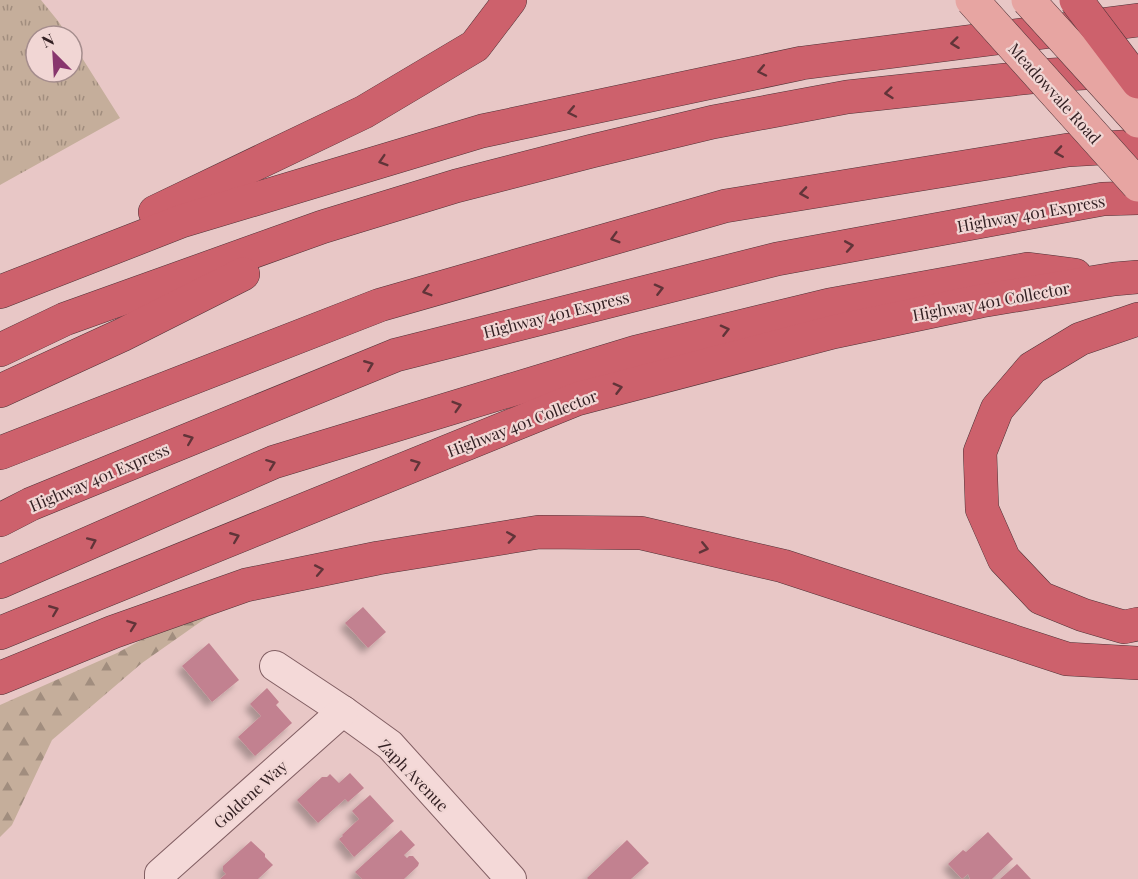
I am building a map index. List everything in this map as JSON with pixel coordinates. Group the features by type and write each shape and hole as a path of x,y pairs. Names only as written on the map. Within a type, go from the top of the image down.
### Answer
{"highway":[{"path":"0,286 364,111 475,46 510,0"},
{"path":"1076,0 1138,82"},
{"path":"0,292 182,221 482,131 802,63 1138,20"},
{"path":"0,350 65,319 322,227 456,186 713,122 848,97 1051,75 1138,69"},
{"path":"0,453 380,305 725,206 1068,150 1138,146"},
{"name":"Highway 401 Express","path":"0,520 42,499 396,355 777,259 1103,199 1138,198"},
{"path":"0,391 122,335 236,278 322,227"},
{"path":"0,582 274,462 636,352 829,305 1028,269 1126,278"},
{"name":"Highway 401 Collector","path":"0,633 577,399 833,332 981,301 1126,278"},
{"path":"1138,320 1080,339 1032,368 997,409 980,452 982,509 1004,559 1041,598 1083,615 1124,627 1138,624"},
{"path":"0,678 113,632 246,585 378,558 539,532 641,533 783,566 1067,659 1138,663"}],"main road":[{"name":"Meadowvale Road","path":"972,0 1138,186"},
{"path":"1029,0 1138,121"}],"street":[{"name":"Zaph Avenue","path":"275,666 390,745 511,879"},
{"name":"Goldene Way","path":"160,879 160,874 343,711"}],"green space":[{"path":"0,0 41,0 60,24 24,24 24,84 84,84 84,61 120,118 0,185"},
{"path":"250,587 142,663 52,740 12,825 0,837 0,705 117,653"}],"building":[{"path":"363,607 386,632 368,648 345,623"},
{"path":"209,643 239,680 212,702 182,666"},
{"path":"267,688 279,702 276,705 292,723 255,756 238,737 261,716 250,704"},
{"path":"350,773 364,788 348,802 345,799 318,823 297,800 322,777 330,774 339,783"},
{"path":"370,795 394,821 354,857 339,839 359,819 352,811"},
{"path":"401,830 415,845 404,855 407,858 413,856 419,863 418,866 404,879 362,879 355,872"},
{"path":"988,832 1013,859 992,879 970,879 968,874 962,879 948,864 963,850 966,852"},
{"path":"627,840 649,863 631,879 587,878"},
{"path":"251,841 273,865 258,879 220,879 226,874 223,866"},
{"path":"1017,864 1031,879 1000,879"}]}
